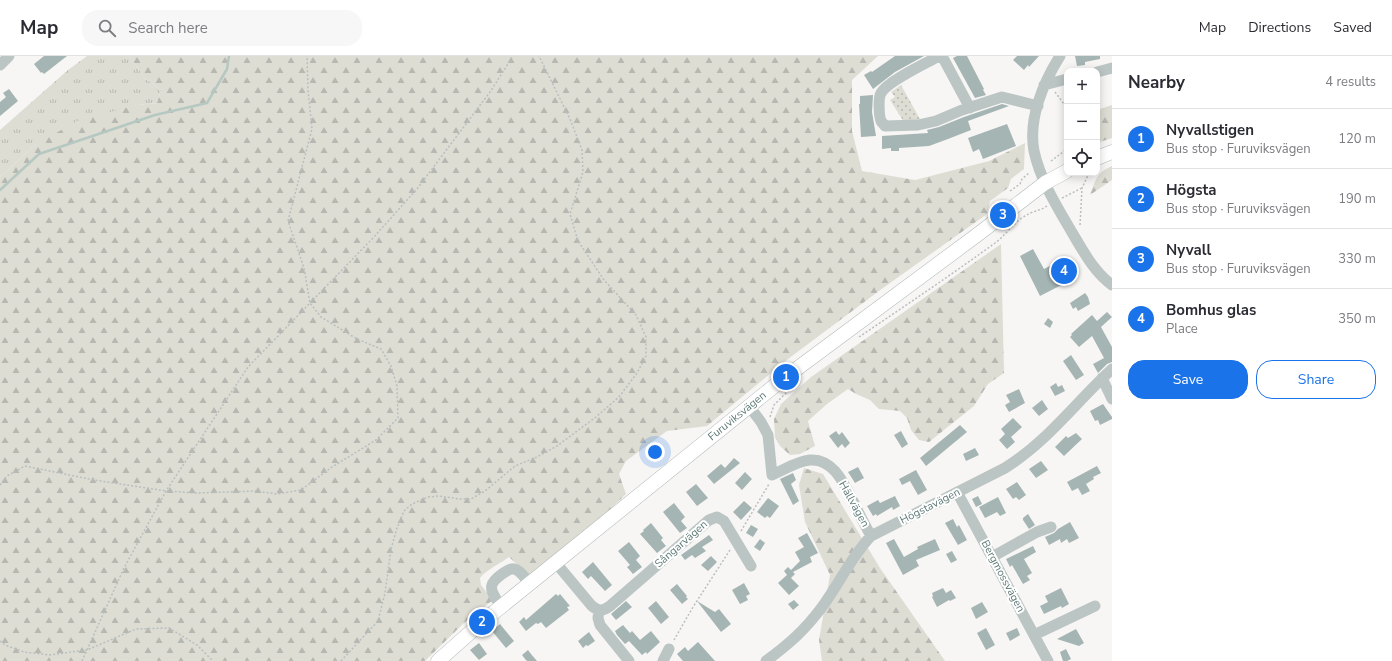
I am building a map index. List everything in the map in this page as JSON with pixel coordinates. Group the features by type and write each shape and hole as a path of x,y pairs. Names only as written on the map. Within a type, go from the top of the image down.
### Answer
{"main road":[{"path":"1100,157 1112,152"},
{"name":"Furuviksvägen","path":"438,661 482,622 749,406 1045,183 1064,173"}],"street":[{"path":"0,65 9,56"},
{"path":"939,56 885,88 880,94 878,99 881,121 885,126 918,125 936,121 962,110 1002,97 1038,106"},
{"path":"942,56 970,108"},
{"path":"1060,56 1052,68 1049,84 1038,106 1033,138 1034,151 1045,183 1073,234 1090,263 1112,285"},
{"path":"1100,71 1112,68"},
{"path":"1049,84 1064,80"},
{"name":"Högstavägen","path":"766,661 801,633 822,607 856,554 871,536 1005,468 1026,454 1046,436 1112,369"},
{"path":"1102,378 1112,399"},
{"path":"749,406 761,422 768,435 772,475"},
{"name":"Hällvägen","path":"772,475 800,462 810,460 826,464 836,472 843,482 871,536"},
{"name":"Bergmossvägen","path":"957,492 1048,661"},
{"name":"Sångarvägen","path":"599,610 604,610 610,606 712,518 718,517 724,521 752,566"},
{"path":"992,557 1037,532 1051,527"},
{"path":"556,562 591,605 599,610 598,618 600,625 629,661"},
{"path":"496,600 492,589 493,582 509,569 512,568 518,571 530,584"},
{"path":"1034,635 1094,606"},
{"path":"663,661 669,649"}],"path":[{"path":"0,484 7,476 25,466 94,480 166,491 196,493 256,491 277,494 301,490 332,467 376,440 398,418 397,386 391,366 380,349 357,339 321,317 310,303 304,268 288,221 312,129 308,90 307,56"},
{"path":"82,661 124,568 166,491 248,367 374,238 417,189 490,92 513,56"},
{"path":"341,661 378,621 385,593 391,549 404,511 412,504 428,497 439,496 471,499 485,491 515,466 538,457 557,446 596,417 619,397 637,373 646,356 646,337 636,315 604,280 578,241 570,214 583,172 582,150 570,119 539,56"},
{"path":"1049,84 1064,104"},
{"path":"1051,161 1064,151"},
{"path":"1010,191 1020,184 1022,178 1029,173"},
{"path":"1073,234 1080,229 1082,188 1088,176"},
{"path":"854,341 997,242 1018,220 1036,210"},
{"path":"768,435 771,413 774,405 797,383"},
{"path":"669,649 693,607 767,488 772,475"},
{"path":"0,641 5,645 24,652 49,654 87,650 136,629 169,628 197,645 213,661"}],"green space":[{"path":"87,56 129,56 145,78 161,90 157,103 137,105 35,145 0,177 0,130 68,70"},
{"path":"129,56 878,56 852,80 852,131 862,171 915,180 989,161 1025,143 1024,169 1011,179 1008,188 990,201 987,214 883,288 788,359 707,426 667,431 626,461 619,474 626,494 598,521 529,576 509,557 486,572 480,578 481,585 493,600 465,622 425,661 0,661 0,177 35,145 77,121 137,105 157,103 161,90 145,78"},
{"path":"901,85 920,119 904,122 890,100 895,97 891,92"},
{"path":"1112,105 1112,138 1100,142 1100,140 1100,109"},
{"path":"1112,166 1112,180 1090,195 1095,181 1107,168"},
{"path":"1001,244 1004,373 988,384 974,406 929,442 919,440 911,430 907,418 900,411 879,409 870,400 848,389 827,404 808,421 815,446 800,454 790,455 780,446 775,437 774,419 781,404 811,377"},
{"path":"804,468 823,474 880,568 945,661 822,661 819,640 830,575 805,522 799,485"}],"building":[{"path":"44,56 67,56 44,74 42,72 41,73 34,64"},
{"path":"895,56 924,56 895,72 873,89 864,75 871,71 872,72"},
{"path":"957,56 967,56 986,95 975,98 953,58"},
{"path":"1017,56 1039,56 1029,67 1028,65 1024,70 1013,60"},
{"path":"1075,56 1100,56 1100,59 1085,62 1085,65 1077,66"},
{"path":"9,89 18,101 0,116 0,102 6,97 3,93"},
{"path":"873,95 872,112 876,136 861,137 860,96"},
{"path":"1002,104 1009,106 968,121 971,130 948,139 929,146 899,148 899,151 891,151 891,148 882,149 882,136 928,133 927,130"},
{"path":"1007,124 1016,146 983,159 979,149 973,152 968,138"},
{"path":"1033,249 1044,269 1065,258 1066,260 1068,259 1077,277 1040,296 1020,256"},
{"path":"1085,293 1090,304 1078,311 1076,307 1073,309 1070,303"},
{"path":"1107,312 1112,317 1101,327 1112,347 1112,362 1107,364 1098,373 1093,364 1104,358 1092,336 1079,347 1070,337 1072,335 1071,334 1092,315 1097,321"},
{"path":"1048,318 1053,322 1050,328 1044,324"},
{"path":"1071,355 1084,375 1076,380 1063,361"},
{"path":"1056,383 1058,387 1062,385 1065,391 1055,396 1050,387"},
{"path":"1019,389 1025,403 1009,412 1005,405 1010,402 1006,395"},
{"path":"1042,400 1048,409 1039,416 1032,408"},
{"path":"1103,404 1112,419 1100,425 1098,420 1095,421 1090,411"},
{"path":"1013,418 1022,427 1011,437 1015,442 1007,449 999,440 1005,434 1001,429"},
{"path":"960,425 967,432 926,466 920,458"},
{"path":"836,431 839,435 842,432 850,443 845,448 842,444 838,448 829,436"},
{"path":"901,431 908,444 902,448 894,435"},
{"path":"1076,433 1082,439 1064,456 1055,447 1066,436 1068,438"},
{"path":"975,448 979,455 966,461 963,454"},
{"path":"734,458 740,463 714,484 707,476 721,464 725,468"},
{"path":"1041,461 1048,470 1036,478 1029,469"},
{"path":"1097,466 1101,473 1093,477 1094,479 1086,484 1090,491 1082,495 1078,488 1072,491 1067,482"},
{"path":"858,467 864,478 855,483 848,472"},
{"path":"916,470 927,490 918,495 910,481 902,485 899,479"},
{"path":"745,472 752,479 742,490 735,483"},
{"path":"793,473 796,480 791,484 799,501 793,505 780,479"},
{"path":"1017,482 1026,495 1019,500 1016,497 1013,499 1006,489"},
{"path":"696,484 708,498 697,506 686,492"},
{"path":"895,496 900,506 893,510 892,507 877,516 876,514 873,516 867,506 878,500 880,503"},
{"path":"978,496 982,504 976,507 972,499"},
{"path":"998,497 1006,513 1000,516 997,512 985,518 979,507"},
{"path":"768,498 779,506 770,518 767,516 765,518 757,512"},
{"path":"744,501 752,508 741,520 733,512"},
{"path":"674,503 685,517 681,521 687,528 680,533 663,512"},
{"path":"1028,514 1035,525 1029,529 1023,520 1023,518"},
{"path":"953,519 957,527 959,525 967,540 958,545 945,523"},
{"path":"1070,522 1079,538 1069,543 1067,539 1061,543 1060,539 1049,545 1045,537 1054,533"},
{"path":"651,523 663,538 661,540 666,546 657,553 640,534"},
{"path":"751,525 758,529 753,537 746,533"},
{"path":"807,533 818,553 810,557 812,562 793,572 795,574 791,578 799,586 789,595 778,583 787,575 784,571 788,567 791,570 800,561 795,552 804,547 798,538"},
{"path":"709,535 713,540 702,547 706,551 695,558 692,555 685,560 681,555"},
{"path":"760,539 765,543 760,551 754,547"},
{"path":"894,539 904,557 918,549 917,547 935,539 940,550 916,560 919,566 903,575 886,543"},
{"path":"629,542 640,556 636,560 642,567 633,574 627,567 630,565 618,551"},
{"path":"1033,546 1036,552 1024,559 1032,573 1027,576 1030,580 1023,584 1012,565 1010,567 1006,559"},
{"path":"952,551 957,560 951,563 946,554"},
{"path":"711,556 717,562 708,571 701,565"},
{"path":"593,562 612,585 605,591 591,576 588,579 582,572"},
{"path":"744,583 750,594 746,596 748,600 740,604 732,590"},
{"path":"677,584 688,599 682,604 670,590"},
{"path":"943,588 946,593 951,590 956,598 937,607 932,597 932,593"},
{"path":"1061,588 1069,604 1044,614 1040,606 1048,602 1045,596"},
{"path":"556,594 558,596 560,594 570,606 567,607 569,610 546,628 541,622 538,624 536,623 526,631 519,622 524,617 526,620"},
{"path":"794,600 799,605 793,610 788,604"},
{"path":"626,601 632,607 616,620 611,614"},
{"path":"656,601 669,617 661,624 648,608"},
{"path":"697,601 715,612 719,609 731,624 721,632"},
{"path":"982,602 988,612 976,619 971,608"},
{"path":"500,624 514,641 506,648 492,631"},
{"path":"623,625 630,633 632,631 640,640 651,631 660,642 647,654 646,652 642,655 629,641 625,644 617,635 615,631"},
{"path":"986,628 995,645 986,650 977,633"},
{"path":"1017,628 1020,635 1010,641 1006,633"},
{"path":"1076,629 1084,643 1079,646 1057,639"},
{"path":"589,632 595,641 583,648 578,641"},
{"path":"698,642 715,661 683,661 677,654 685,647 688,651"},
{"path":"479,643 487,654 479,660 470,650"},
{"path":"1066,649 1071,659 1063,661 1060,652"},
{"path":"528,650 537,661 527,661 525,659 522,655"}],"waterway":[{"path":"0,190 39,154 155,115 207,103 227,69 229,56"}],"place":[{"name":"Nyvall","path":"1003,215"},
{"name":"Bomhus glas","path":"1064,271"},
{"name":"Nyvallstigen","path":"786,377"},
{"name":"Högsta","path":"482,622"}]}
